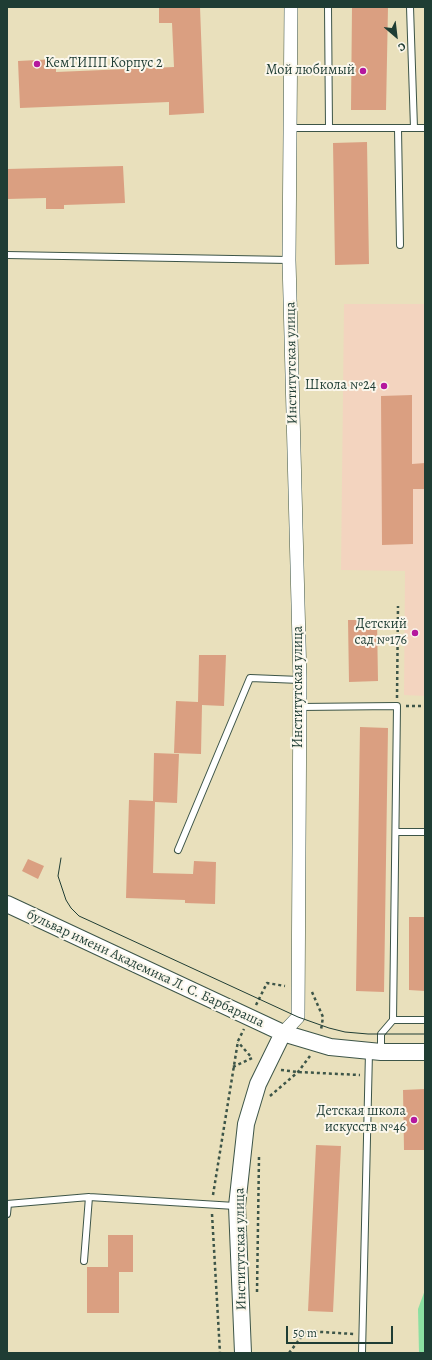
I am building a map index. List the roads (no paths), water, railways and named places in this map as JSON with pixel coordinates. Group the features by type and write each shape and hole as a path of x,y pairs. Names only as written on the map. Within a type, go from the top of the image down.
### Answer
{"street":[{"name":"Институтская улица","path":"243,1353 237,1206 246,1124 258,1084 283,1033 298,1017 300,680 289,260 291,7"},
{"name":"бульвар имени Академика Л. С. Барбараша","path":"7,904 283,1033 330,1047 375,1052 425,1052"}],"lane":[{"path":"328,7 329,128"},
{"path":"410,7 414,128"},
{"path":"289,128 425,128"},
{"path":"398,128 400,246"},
{"path":"7,255 289,260"},
{"path":"178,850 250,678 300,680"},
{"path":"300,707 397,706 393,1020 381,1034 369,1075 362,1353"},
{"path":"396,832 425,832"},
{"path":"393,1020 425,1020"},
{"path":"7,1214 7,1204 89,1197 237,1206"},
{"path":"84,1261 89,1197"}],"tram line":[{"path":"61,858 58,876 66,900 79,916 298,1017 329,1028 345,1032 368,1034 425,1034"}],"place":[{"name":"КемТИПП Корпус 2","path":"37,64"},
{"name":"Мой любимый","path":"363,71"},
{"name":"Школа №24","path":"384,386"},
{"name":"Детский сад №176","path":"415,633"},
{"name":"Детская школа искусств №46","path":"414,1120"}]}
